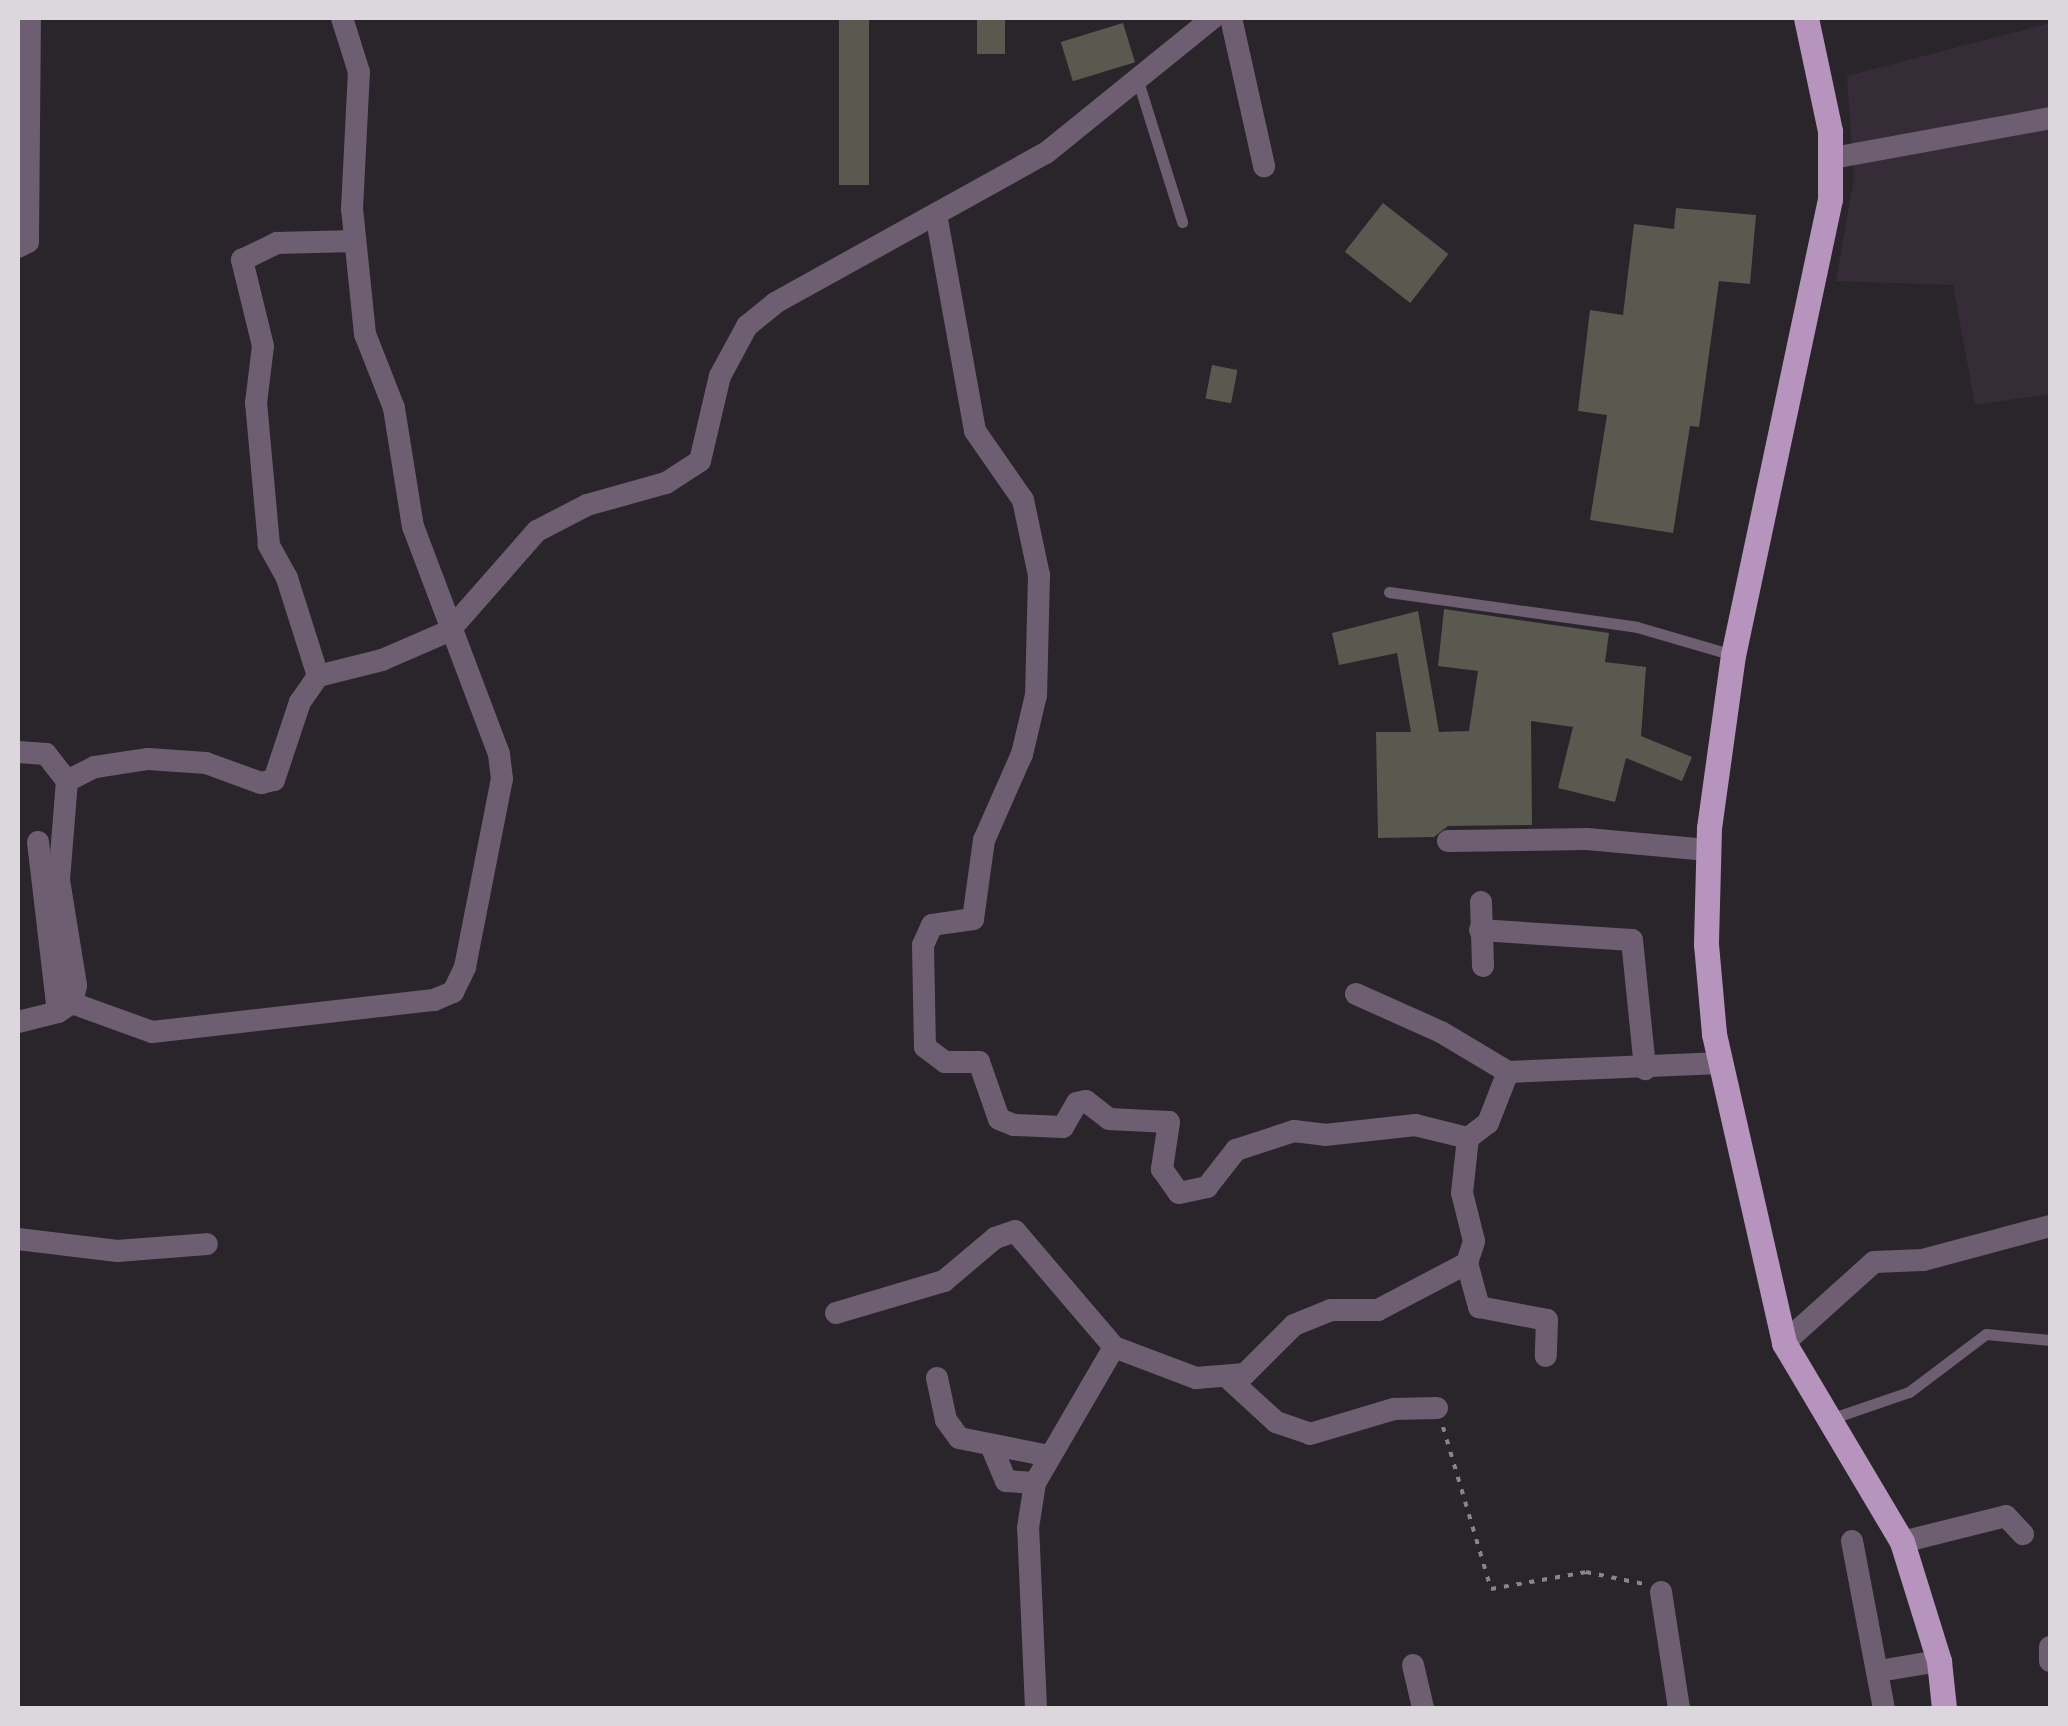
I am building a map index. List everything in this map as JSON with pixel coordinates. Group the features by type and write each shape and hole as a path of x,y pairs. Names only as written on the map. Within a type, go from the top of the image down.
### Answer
{"main road":[{"path":"1806,18 1833,158 1826,217 1733,655 1707,850 1706,944 1721,1063 1784,1343 1902,1542 1938,1660 1944,1708"}],"street":[{"path":"18,247 28,242 22,133 30,18"},
{"path":"18,1022 65,1007 152,1032 434,1000 453,992 465,968 502,778 493,731 450,631 404,494 394,408 365,334 355,241 360,72 342,18"},
{"path":"65,1007 76,976 38,842 67,781 96,767 148,759 206,763 261,783 274,780 300,702 318,676 382,660 450,631 537,531 587,505 666,483 700,461 720,376 747,326 1046,153 1213,18"},
{"path":"1231,18 1264,166"},
{"path":"1833,158 2050,118"},
{"path":"936,214 975,431 1024,500 1039,575 1036,695 1022,754 984,840 973,919 932,925 923,945 925,1047 945,1062 979,1062 999,1118 1014,1125 1063,1127 1077,1103 1086,1101 1109,1119 1168,1122 1162,1170 1178,1193 1207,1187 1236,1150 1294,1130 1333,1134 1415,1125 1468,1138"},
{"path":"318,676 287,578 269,545 256,402 264,346 242,260 277,243 355,241"},
{"path":"18,752 46,754 67,781"},
{"path":"1448,841 1587,840 1707,850"},
{"path":"1480,902 1483,966"},
{"path":"1480,930 1632,940 1645,1069"},
{"path":"1356,994 1442,1032 1508,1072 1721,1063"},
{"path":"1508,1072 1488,1123 1468,1138 1462,1192 1474,1241 1467,1263 1480,1307 1547,1320 1546,1356"},
{"path":"1784,1343 1874,1262 1923,1260 2050,1226"},
{"path":"836,1314 944,1281 995,1238 1015,1231 1114,1347 1179,1374 1228,1378 1258,1365 1294,1325 1331,1310 1378,1310 1467,1263"},
{"path":"18,1239 118,1250 207,1244"},
{"path":"1036,1708 1028,1528 1035,1483 1083,1409 1114,1347"},
{"path":"937,1378 950,1432 992,1448 1049,1456"},
{"path":"1228,1378 1276,1422 1310,1434 1394,1409 1437,1408"},
{"path":"992,1448 1006,1482 1035,1483"},
{"path":"1902,1542 2006,1516 2024,1534"},
{"path":"1852,1540 1884,1708"},
{"path":"1661,1592 1679,1708"},
{"path":"2050,1647 2050,1661"},
{"path":"1879,1671 1938,1660"},
{"path":"1413,1665 1423,1708"}],"lane":[{"path":"1137,78 1182,222"},
{"path":"1389,592 1637,627 1733,655"},
{"path":"1830,1419 1909,1392 1986,1334 2050,1340"}],"path":[{"path":"1437,1408 1491,1590 1586,1572 1615,1575 1661,1592"}],"shaded area":[{"path":"2050,23 2050,394 1975,405 1953,285 1836,281 1854,178 1847,76"}],"building":[{"path":"839,18 869,18 869,185 839,185"},
{"path":"977,18 1005,18 1005,54 977,54"},
{"path":"1123,23 1135,62 1073,81 1061,42"},
{"path":"1383,203 1448,254 1410,303 1345,252"},
{"path":"1676,208 1756,215 1750,284 1719,281 1699,427 1690,426 1673,533 1590,520 1607,415 1578,411 1590,310 1623,315 1634,224 1674,229"},
{"path":"1212,365 1238,370 1231,403 1206,398"},
{"path":"1444,609 1609,633 1605,662 1646,667 1641,736 1692,757 1682,781 1626,758 1615,802 1558,788 1573,727 1531,721 1532,825 1448,826 1434,837 1378,838 1376,732 1411,732 1397,653 1339,665 1332,633 1418,611 1439,732 1469,731 1478,671 1438,666"}]}
